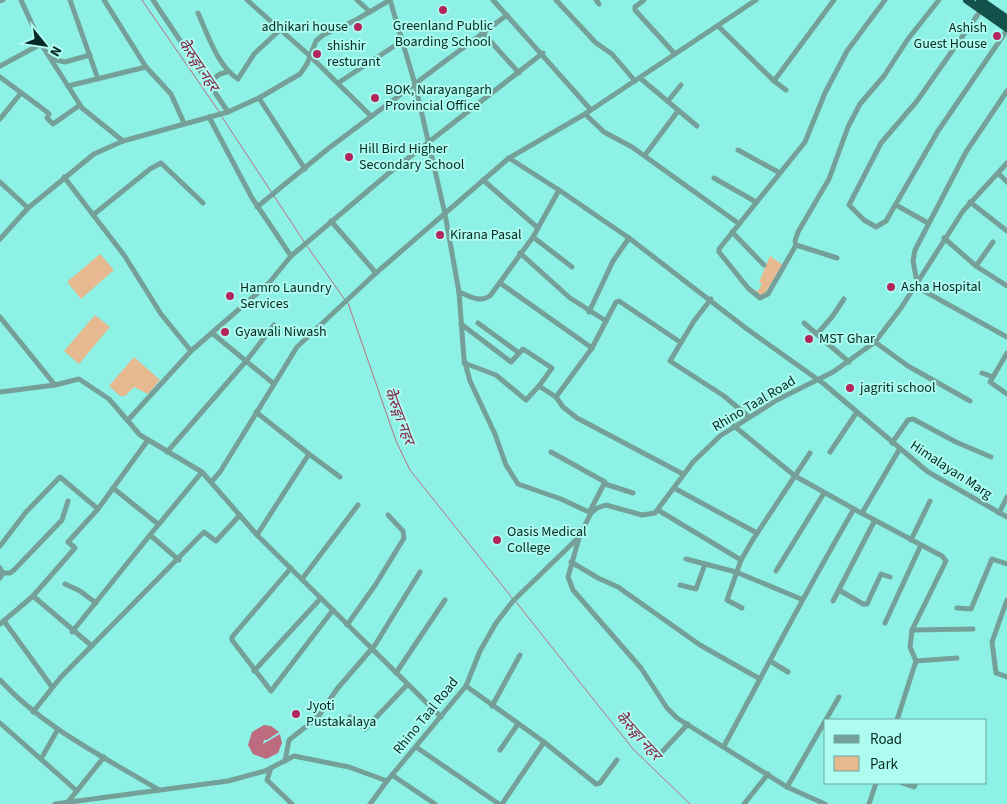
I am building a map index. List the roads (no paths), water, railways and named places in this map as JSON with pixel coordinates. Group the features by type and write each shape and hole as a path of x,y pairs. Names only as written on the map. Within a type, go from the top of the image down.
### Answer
{"highway":[{"path":"967,0 1007,29"},
{"path":"980,0 1007,18"}],"street":[{"path":"20,0 41,44 80,105 124,141"},
{"path":"70,0 98,79"},
{"path":"104,0 146,67 171,94 184,123"},
{"path":"153,0 226,113"},
{"path":"247,0 310,56 371,116"},
{"path":"357,0 370,12"},
{"path":"0,240 28,208 94,154 124,141 226,113 259,98 300,74 316,40 390,0 415,84 445,214 459,292 464,363 470,381 515,481 525,488 549,495 590,512 606,505 642,515 651,514 658,510 741,560"},
{"path":"493,0 543,53 591,110"},
{"path":"556,0 596,43 612,54 635,81"},
{"path":"644,0 635,10 675,54"},
{"path":"774,81 834,0"},
{"path":"885,0 851,44 825,93 805,142 722,244 719,252 748,288 760,298 768,294 796,245 795,241 798,232 829,179 848,127 860,104 884,76 908,39 938,0"},
{"path":"211,482 220,472 297,348 345,300 509,158 585,114 753,1"},
{"path":"981,10 917,101 881,143 849,205 864,220 876,227 886,221 938,132 1007,29"},
{"path":"198,13 227,72 238,79 254,54 281,29"},
{"path":"257,207 371,116 484,34 507,15"},
{"path":"718,26 774,81 786,90"},
{"path":"484,34 518,73"},
{"path":"338,83 402,42"},
{"path":"0,66 41,44"},
{"path":"129,419 190,350 269,283 291,256 331,221 543,53"},
{"path":"51,59 65,62 90,55"},
{"path":"68,86 146,67"},
{"path":"208,83 220,74 227,72"},
{"path":"0,77 47,112 49,114 47,118 54,124 80,105"},
{"path":"640,78 697,126"},
{"path":"668,101 681,85"},
{"path":"1007,91 966,152 915,250 914,261 916,284 1007,337"},
{"path":"0,119 21,93"},
{"path":"259,98 305,169"},
{"path":"645,155 678,111"},
{"path":"585,114 604,132 645,155 738,223"},
{"path":"208,117 257,207 291,256"},
{"path":"738,150 780,173"},
{"name":"Himalayan Marg","path":"509,158 628,238 711,299 747,329 818,380 899,450 945,483 1007,517"},
{"path":"93,215 161,162 203,203"},
{"name":"Rhino Taal Road","path":"658,510 683,474 706,448 734,426 849,362 875,342 891,323 944,238 970,202 999,174 1007,163"},
{"path":"999,174 1007,182"},
{"path":"64,177 124,255 161,314 190,350"},
{"path":"714,178 756,202"},
{"path":"483,180 538,228"},
{"path":"0,182 28,208"},
{"path":"459,292 484,300 500,283 533,236 559,190"},
{"path":"970,202 1007,232"},
{"path":"896,205 928,224"},
{"path":"331,221 376,273"},
{"path":"732,232 764,265"},
{"path":"533,236 572,267"},
{"path":"589,312 613,261 628,238"},
{"path":"944,238 976,266 1007,286"},
{"path":"976,266 993,242"},
{"path":"796,245 837,258"},
{"path":"520,253 570,298 589,312 606,321"},
{"path":"500,283 592,348"},
{"path":"711,299 680,342 670,361 724,396 750,417"},
{"path":"817,334 844,299"},
{"path":"556,397 592,348 616,302 620,301 680,342"},
{"path":"0,317 55,385"},
{"path":"478,322 519,353"},
{"path":"804,323 849,362"},
{"path":"461,324 511,362 523,349 552,368 526,400 496,376 464,363"},
{"path":"167,452 247,360 274,325"},
{"path":"212,333 274,384"},
{"path":"875,342 908,366 970,401"},
{"path":"1007,352 990,382 1007,394"},
{"path":"982,373 993,377"},
{"path":"0,392 55,385 79,379 109,399 129,419 140,435 202,472 290,568 441,717"},
{"path":"539,386 556,397 563,407 577,418 683,474"},
{"path":"256,412 340,477"},
{"path":"830,452 857,412"},
{"path":"892,443 908,420 913,419 956,442 991,456"},
{"path":"734,426 795,476 942,556 946,562 912,630 910,647 916,661 897,719"},
{"path":"52,687 2,623 33,596 75,548 68,542 98,509 148,440"},
{"path":"862,513 899,450"},
{"path":"551,452 605,484 633,493"},
{"path":"742,608 727,600 741,560 810,453"},
{"path":"258,535 309,454"},
{"path":"72,632 202,472"},
{"path":"0,546 26,512 60,477 98,509"},
{"name":"Rhino Taal Road","path":"370,804 466,686 487,638 513,601 579,537 605,484"},
{"path":"114,488 158,524"},
{"path":"674,488 757,533"},
{"path":"776,571 824,493"},
{"path":"999,513 1007,497"},
{"path":"911,540 930,501"},
{"path":"0,578 2,570 10,573 14,570 62,520 68,502"},
{"path":"302,579 358,505"},
{"path":"724,746 802,599 854,509"},
{"path":"32,712 52,687 179,560 204,532 216,541 240,515"},
{"path":"347,625 376,584 404,538 403,530 388,515"},
{"path":"833,601 875,520"},
{"path":"150,535 179,560"},
{"path":"579,537 568,577 573,590 641,668 667,708 688,724 787,787 825,804"},
{"path":"885,622 921,545"},
{"path":"686,559 736,572 802,599"},
{"path":"957,608 971,609 992,559 1007,564"},
{"path":"571,562 618,587 700,644 760,679"},
{"path":"680,584 696,589 705,564"},
{"path":"290,568 232,637 254,671 271,691 333,610"},
{"path":"284,761 288,740 318,717 337,689 372,649 420,572"},
{"path":"839,590 863,604 867,604 882,574 890,578"},
{"path":"66,584 80,591 96,603"},
{"path":"33,596 72,632 92,646"},
{"path":"254,671 321,598"},
{"path":"396,673 445,600"},
{"path":"1007,600 992,642 996,673 1007,677"},
{"path":"912,630 973,629"},
{"path":"492,706 520,655"},
{"path":"916,661 957,658"},
{"path":"770,661 788,672"},
{"path":"0,680 32,712 160,790"},
{"path":"350,717 365,729 407,685"},
{"path":"466,686 544,742 596,784 600,783 617,760"},
{"path":"826,719 839,697"},
{"path":"0,723 76,791"},
{"path":"787,787 824,723"},
{"path":"500,750 518,724"},
{"path":"660,754 688,724"},
{"path":"41,759 58,729"},
{"path":"416,747 501,804 544,742"},
{"path":"288,744 294,756"},
{"path":"54,804 228,781 271,768 294,756 349,767 387,781"},
{"path":"68,802 104,757"},
{"path":"271,768 267,780 292,804"},
{"path":"744,804 768,774"},
{"path":"392,775 435,804"},
{"path":"869,804 876,784"},
{"path":"905,784 914,787 916,784"}],"waterway":[{"name":"केेरुङ्गा नहर","path":"142,0 220,113"},
{"name":"केेरुङ्गा नहर","path":"222,117 272,193"},
{"name":"केेरुङ्गा नहर","path":"274,196 305,243"},
{"name":"केेरुङ्गा नहर","path":"307,246 345,300"},
{"name":"केेरुङ्गा नहर","path":"348,303 396,441 410,470 513,599"},
{"name":"केेरुङ्गा नहर","path":"516,602 633,749 690,804"}],"place":[{"name":"Greenland Public Boarding School","path":"443,10"},
{"name":"adhikari house","path":"358,27"},
{"name":"Ashish Guest House","path":"997,36"},
{"name":"shishir resturant","path":"317,54"},
{"name":"BOK, Narayangarh Provincial Office","path":"375,98"},
{"name":"Hill Bird Higher Secondary School","path":"349,157"},
{"name":"Kirana Pasal","path":"440,235"},
{"name":"Asha Hospital","path":"891,287"},
{"name":"Hamro Laundry Services","path":"230,296"},
{"name":"Gyawali Niwash","path":"225,332"},
{"name":"MST Ghar","path":"809,339"},
{"name":"jagriti school","path":"850,388"},
{"name":"Oasis Medical College","path":"497,540"},
{"name":"Jyoti Pustakalaya","path":"296,714"}]}
